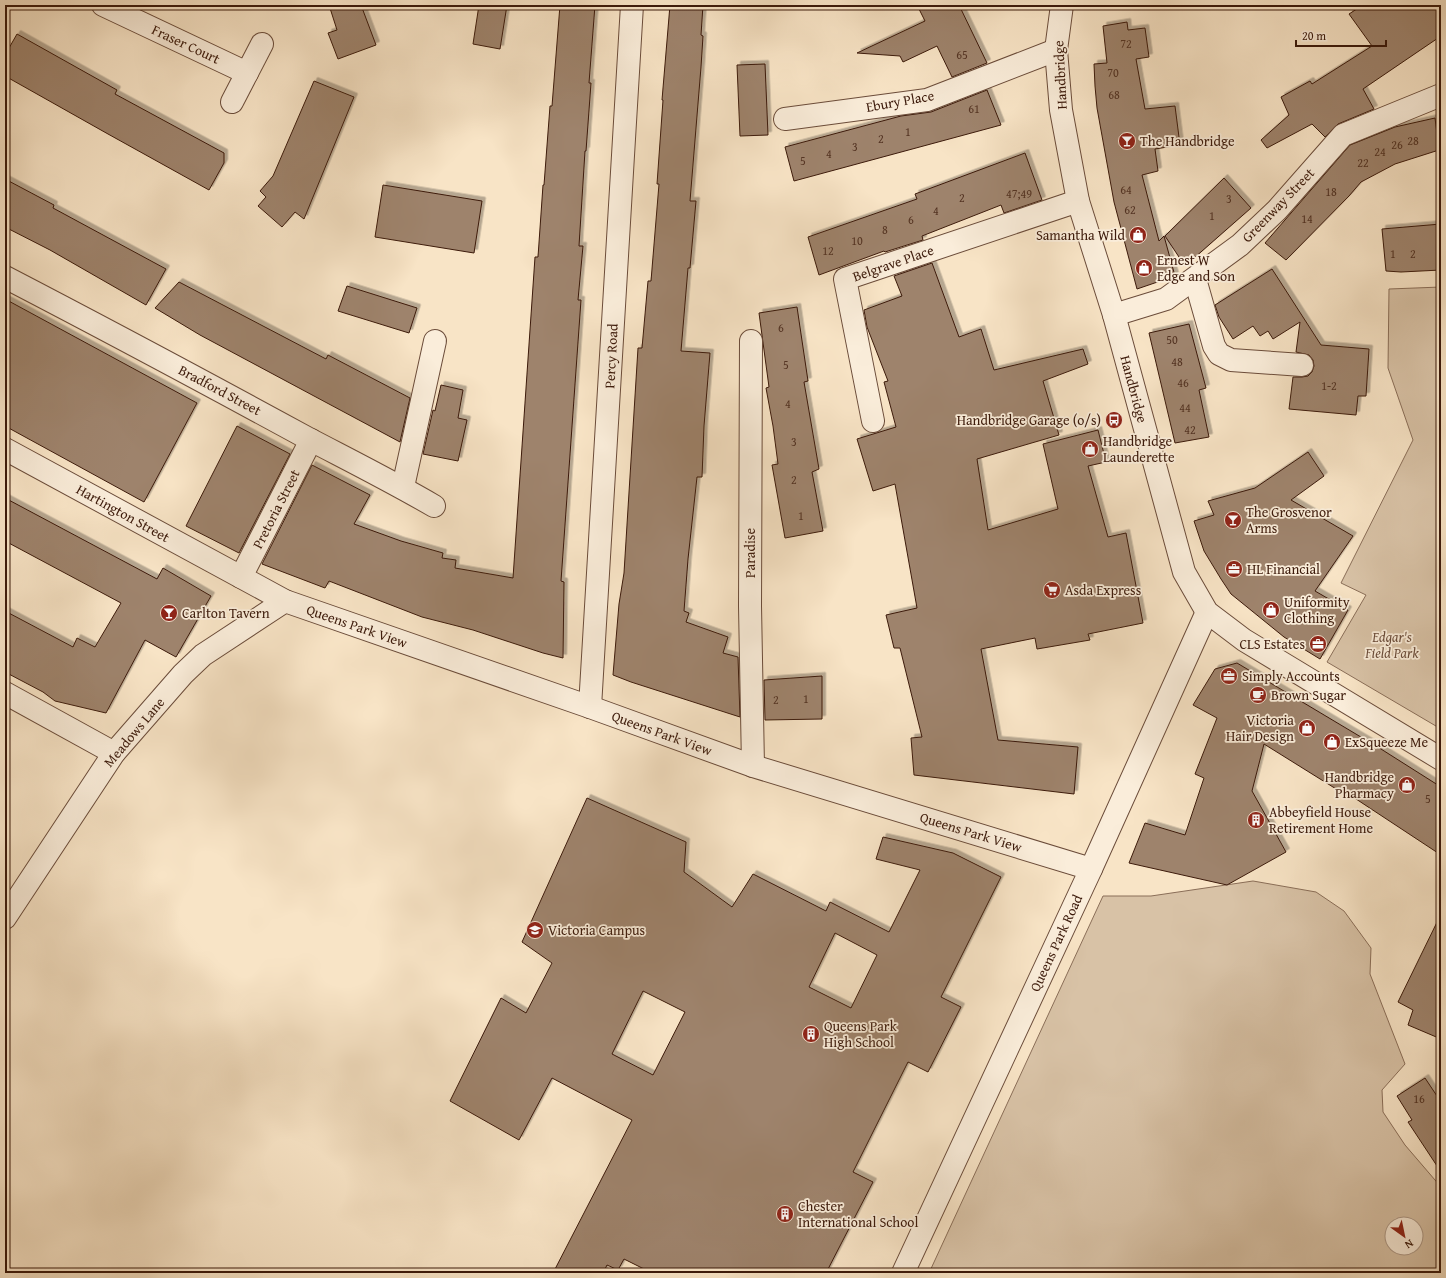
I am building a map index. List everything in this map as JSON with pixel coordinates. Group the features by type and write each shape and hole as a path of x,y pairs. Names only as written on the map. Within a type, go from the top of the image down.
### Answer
{"street":[{"name":"Fraser Court","path":"102,5 247,73"},
{"name":"Percy Road","path":"590,707 632,5"},
{"name":"Handbridge","path":"1056,6 1056,50 1061,110 1078,201 1114,315 1184,572 1208,612 1244,640 1441,759"},
{"path":"232,102 262,44"},
{"name":"Ebury Place","path":"785,119 927,100 1056,50"},
{"name":"Greenway Street","path":"1114,315 1166,299 1240,245 1277,210 1343,135 1441,95"},
{"name":"Belgrave Place","path":"873,421 845,279 1078,201"},
{"name":"Bradford Street","path":"5,277 216,387 311,440 403,487 434,506"},
{"path":"1195,279 1214,346 1219,354 1231,360 1302,365"},
{"path":"403,487 436,341"},
{"name":"Paradise","path":"751,341 750,606 753,766"},
{"name":"Pretoria Street","path":"241,578 311,440"},
{"name":"Hartington Street","path":"5,449 241,578"},
{"name":"Queens Park View","path":"241,578 285,601 590,707 753,766 1090,869"},
{"name":"Meadows Lane","path":"5,918 114,752 183,674 203,655 285,601"},
{"name":"Queens Park Road","path":"903,1273 1208,612"},
{"path":"5,693 114,752"}],"green space":[{"name":"Edgar's Field Park","path":"1441,287 1441,729 1327,662 1366,595 1341,583 1413,440 1388,368 1389,289"},
{"path":"1253,881 1316,892 1344,911 1371,948 1370,974 1405,1064 1382,1090 1383,1112 1405,1145 1441,1187 1441,1273 929,1273 1103,896 1151,896"}],"building":[{"path":"329,5 361,5 376,45 338,59 328,33 337,30"},
{"path":"479,5 507,5 500,49 473,44"},
{"path":"560,5 595,5 579,246 583,246 578,300 581,300 561,581 564,582 563,658 473,630 422,617 329,581 325,588 262,564 312,465 370,495 354,524 401,541 443,553 442,558 456,560 455,568 513,578 535,257 538,257 543,185 550,106 552,106"},
{"path":"670,5 703,5 701,67 690,201 696,201 690,268 688,268 681,351 710,353 704,426 702,477 697,477 684,611 689,613 686,622 728,637 723,653 738,657 740,717 613,675 619,604 624,573 638,348 642,348 648,281 651,281 659,184 657,184 662,100"},
{"path":"917,5 959,5 987,63 952,77 937,46 903,62 900,56 857,53 925,21"},
{"path":"1363,5 1441,5 1441,36 1363,89 1374,109 1338,124 1325,137 1312,124 1267,148 1261,140 1289,115 1281,97 1310,81 1312,84 1372,46 1349,14"},
{"path":"1127,22 1128,30 1145,28 1149,57 1136,59 1145,109 1175,106 1180,145 1155,149 1158,171 1142,175 1159,241 1164,236 1175,276 1137,289 1114,202 1097,108 1094,64 1107,63 1103,26"},
{"path":"17,34 117,90 115,94 224,153 224,163 209,190 5,76 5,55"},
{"path":"765,64 768,135 740,136 737,65"},
{"path":"314,81 354,97 304,219 295,212 282,227 258,206 266,197 260,191 273,176"},
{"path":"987,90 1001,125 794,181 785,147 901,116 931,112"},
{"path":"1435,118 1439,150 1395,164 1361,182 1286,260 1265,243 1350,145 1395,127"},
{"path":"1025,153 1042,200 1004,213 1001,205 922,236 923,240 885,252 884,251 819,275 808,237 917,199 915,194"},
{"path":"1224,178 1251,208 1185,266 1165,236"},
{"path":"5,179 54,205 53,208 166,269 146,305 50,250 5,227"},
{"path":"383,185 482,201 474,253 375,237"},
{"path":"1441,224 1441,270 1401,272 1386,271 1382,229"},
{"path":"932,263 959,337 981,329 994,370 1083,349 1088,364 1043,381 1059,435 977,459 988,530 1058,509 1043,444 1098,430 1106,462 1088,466 1108,537 1126,533 1143,623 1088,634 1090,640 1037,649 1035,638 981,649 998,740 1078,747 1074,794 914,775 911,738 922,737 900,648 894,648 886,615 917,608 895,484 873,491 857,439 896,427 884,382 888,381 867,327 864,310 902,296 894,276"},
{"path":"1272,269 1321,345 1369,349 1366,396 1358,396 1356,415 1289,409 1293,377 1308,376 1312,372 1314,366 1313,360 1309,355 1296,352 1300,322 1273,339 1268,331 1260,336 1253,326 1233,339 1219,317 1215,305"},
{"path":"179,282 326,359 328,355 410,398 400,442 200,335 155,308"},
{"path":"347,286 417,308 409,333 338,311"},
{"path":"5,299 197,403 144,502 5,426"},
{"path":"797,307 808,381 804,382 819,469 812,472 823,531 785,538 772,465 778,464 766,388 769,387 759,313"},
{"path":"1189,324 1206,388 1199,390 1209,437 1175,443 1149,333"},
{"path":"441,385 463,390 458,418 467,420 458,461 423,454 433,410 435,411"},
{"path":"237,426 290,454 239,553 186,526"},
{"path":"1308,452 1324,476 1291,500 1353,536 1315,591 1348,610 1320,659 1284,637 1231,594 1204,551 1194,521 1214,515 1208,501 1255,488"},
{"path":"5,498 157,579 163,568 211,596 176,657 145,640 106,713 55,701 43,692 5,672 5,611 73,647 77,638 95,647 121,603 5,541"},
{"path":"1237,663 1381,749 1441,787 1441,855 1350,795 1349,797 1264,744 1252,791 1286,852 1227,885 1129,863 1145,823 1185,835 1204,778 1195,774 1217,718 1193,705 1215,669"},
{"path":"822,676 822,719 765,720 764,680"},
{"name":"Queens Park High School","path":"587,798 686,842 684,872 732,907 753,874 826,911 830,902 889,932 920,870 876,859 883,837 953,853 1001,877 941,997 961,1007 928,1072 908,1062 853,1172 873,1182 826,1273 652,1273 624,1259 618,1270 607,1265 603,1273 553,1273 632,1120 552,1078 519,1140 450,1101 501,998 526,1013 552,963 522,942","holes":["835,933 877,955 851,1008 809,987","643,991 685,1012 653,1075 612,1054"]},
{"path":"1441,914 1441,1039 1408,1025 1413,1010 1398,1002"},
{"path":"1425,1078 1441,1102 1441,1172 1408,1122 1412,1120 1397,1096"}],"place":[{"name":"The Handbridge","path":"1127,141"},
{"name":"Samantha Wild","path":"1138,235"},
{"name":"Ernest W Edge and Son","path":"1144,268"},
{"name":"Handbridge Garage (o/s)","path":"1114,420"},
{"name":"Handbridge Launderette","path":"1090,449"},
{"name":"The Grosvenor Arms","path":"1233,520"},
{"name":"HL Financial","path":"1234,569"},
{"name":"Asda Express","path":"1052,590"},
{"name":"Uniformity Clothing","path":"1271,610"},
{"name":"Carlton Tavern","path":"169,613"},
{"name":"CLS Estates","path":"1318,644"},
{"name":"Simply Accounts","path":"1229,676"},
{"name":"Brown Sugar","path":"1258,695"},
{"name":"Victoria Hair Design","path":"1307,728"},
{"name":"ExSqueeze Me","path":"1332,742"},
{"name":"Handbridge Pharmacy","path":"1407,785"},
{"name":"Abbeyfield House Retirement Home","path":"1256,820"},
{"name":"Victoria Campus","path":"535,930"},
{"name":"Queens Park High School","path":"811,1034"},
{"name":"Chester International School","path":"785,1214"}]}
